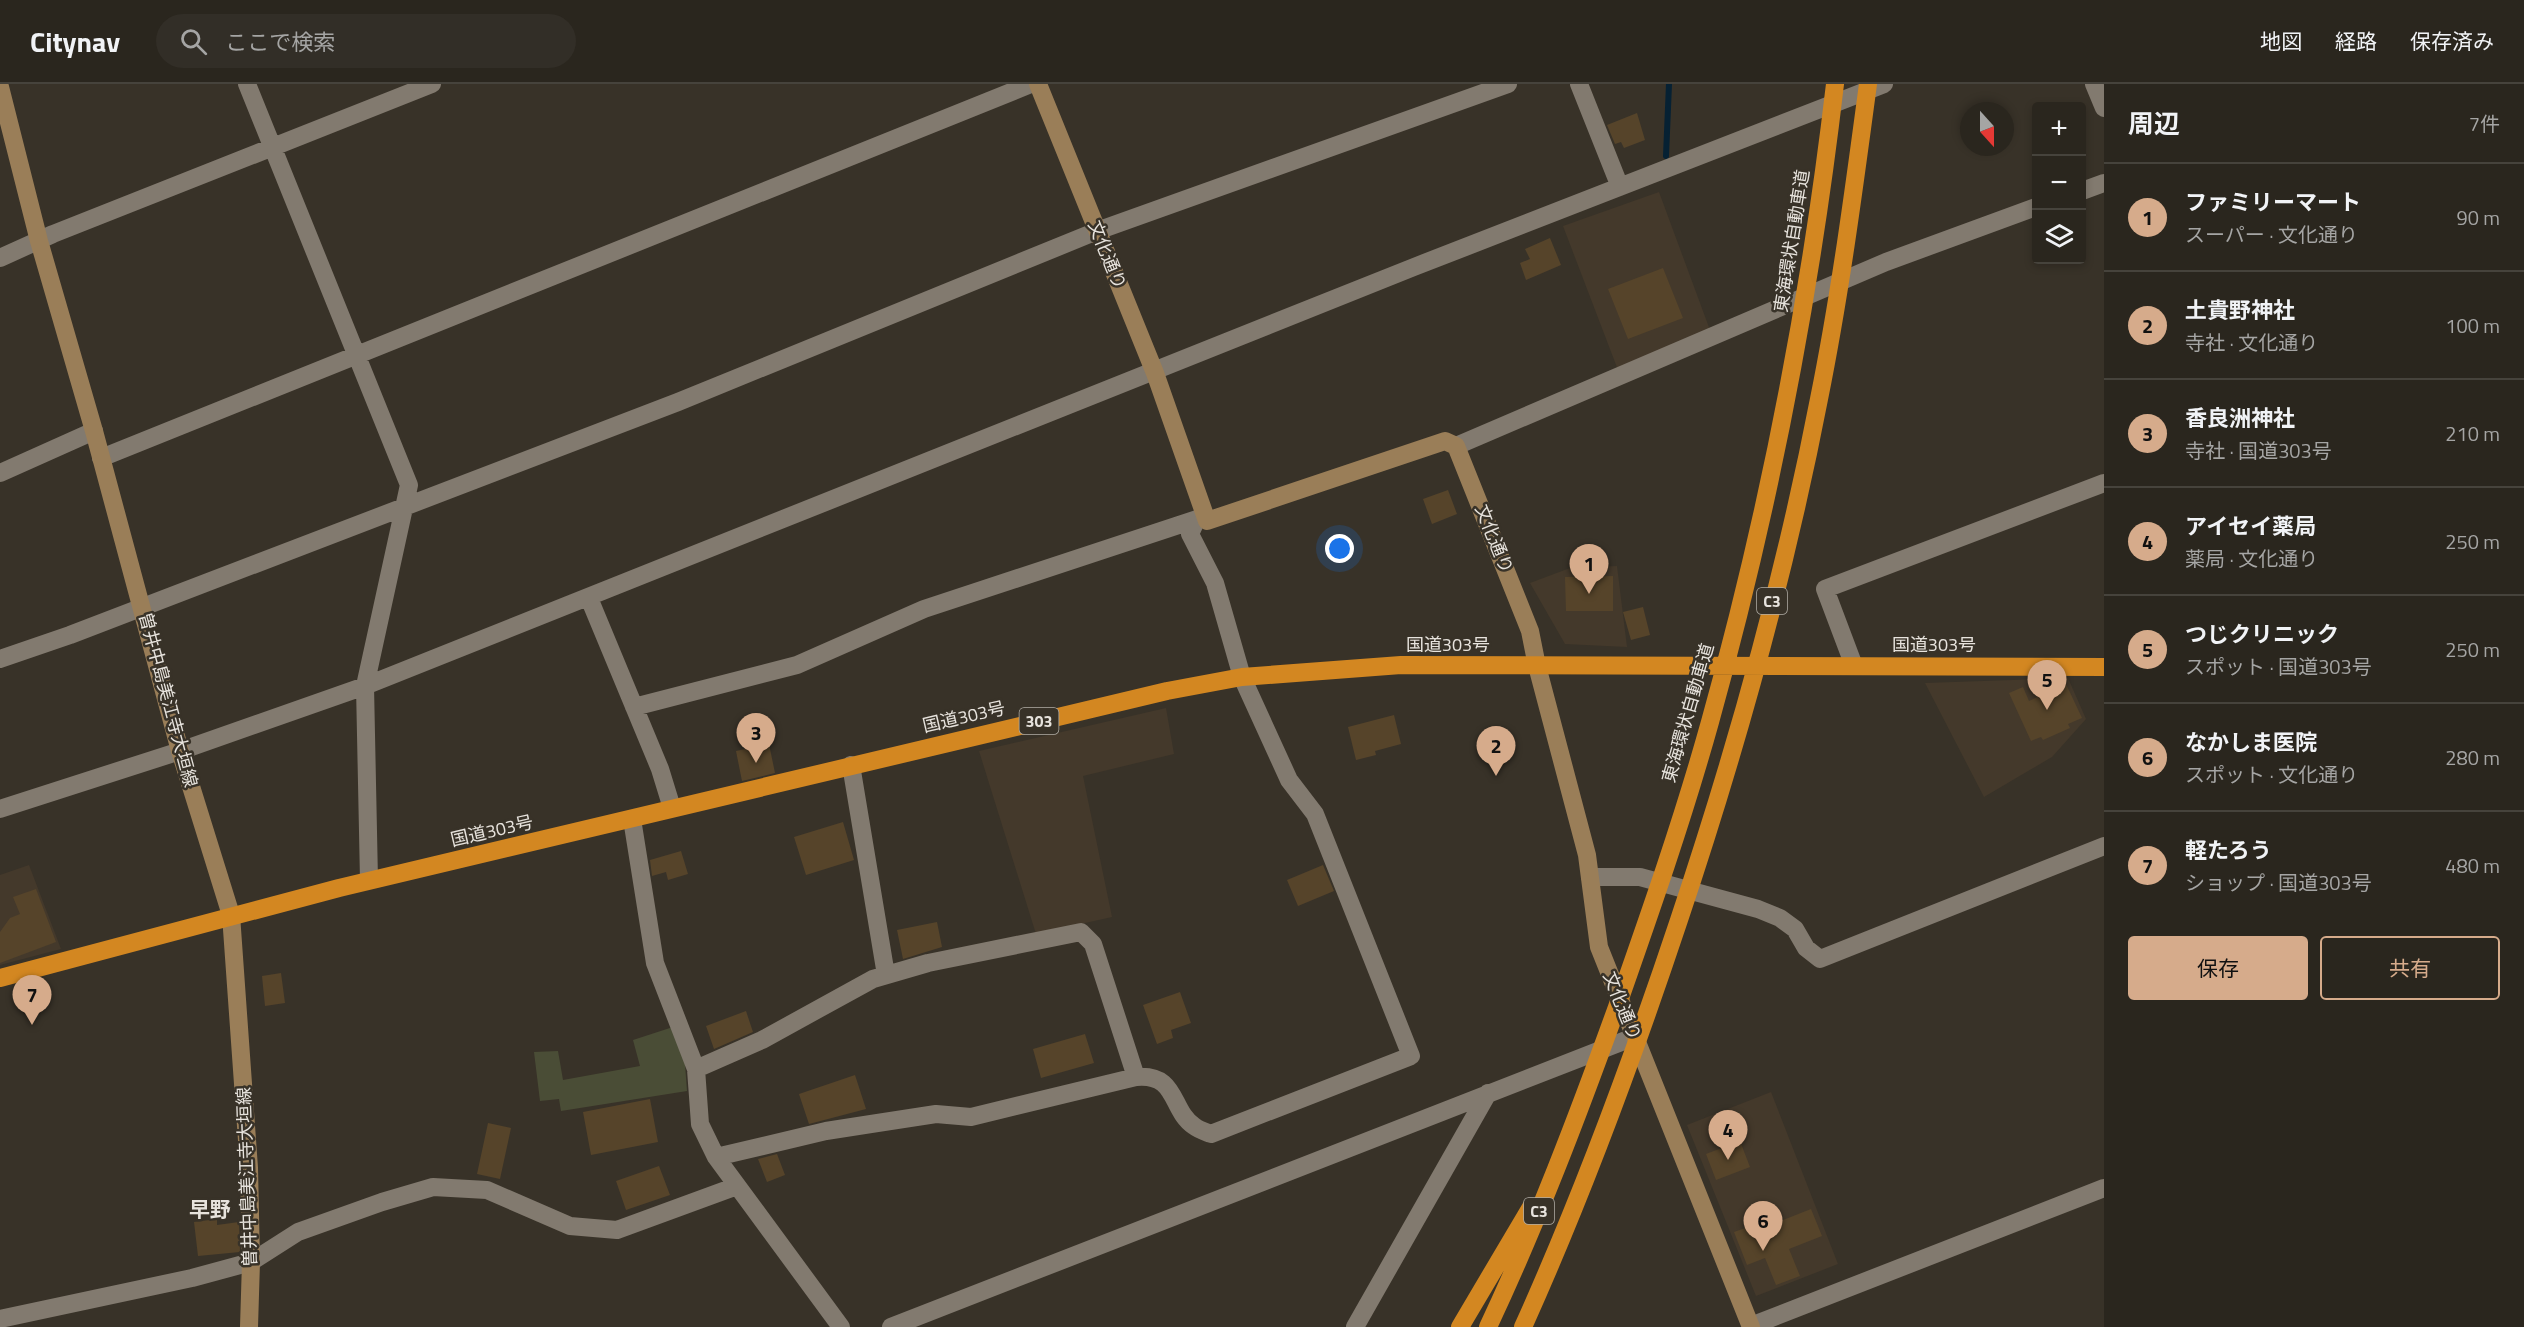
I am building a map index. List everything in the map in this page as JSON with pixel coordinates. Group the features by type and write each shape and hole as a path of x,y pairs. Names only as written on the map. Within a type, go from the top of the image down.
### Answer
{"highway":[{"name":"東海環状自動車道","path":"1488,1327 1519,1261 1586,1093 1651,911 1710,723 1736,619 1794,356 1824,186 1835,84"},
{"name":"C3","path":"1523,1327 1615,1103 1727,776 1776,587 1819,400 1851,212 1868,84"},
{"name":"国道303号","path":"0,978 369,880 1167,691 1242,677 1401,666 2104,667"},
{"path":"1460,1327 1561,1156"}],"street":[{"path":"247,84 355,357 409,486 365,686 369,880"},
{"path":"0,258 432,84"},
{"path":"101,458 1031,84"},
{"name":"文化通り","path":"1038,84 1155,372 1208,521 1445,441 1456,446 1530,631 1537,666 1576,807 1590,878 1599,947 1751,1327"},
{"path":"0,659 678,402 1098,231 1508,84"},
{"path":"1580,84 1620,187"},
{"path":"0,808 180,751 365,686 1884,84"},
{"path":"2094,84 2104,108"},
{"name":"曽井中島美江寺大垣線","path":"0,87 39,241 94,431 180,751 231,915 249,1168 252,1262 249,1327"},
{"path":"2086,190 2104,183"},
{"path":"1456,446 1887,262 2032,209"},
{"path":"0,473 94,431"},
{"path":"1854,666 1825,589 2104,483"},
{"path":"634,707 797,665 924,609 1197,519 1190,534 1215,583 1242,677 1289,780 1315,814 1411,1056 1212,1134 1192,1125 1166,1086 1150,1076 1136,1077 971,1117 936,1114 826,1131 716,1157"},
{"path":"589,598 660,769 672,808"},
{"path":"851,765 886,975"},
{"path":"632,819 655,963 696,1069 700,1124 716,1157 841,1327"},
{"path":"1590,878 1640,877 1758,909 1780,918 1795,929 1806,948 1820,959 2104,846"},
{"path":"696,1069 762,1040 873,979 928,963 1081,932 1093,944 1136,1077"},
{"path":"891,1327 1634,1036"},
{"path":"1354,1327 1488,1093"},
{"path":"0,1319 192,1278 252,1262 298,1232 382,1202 433,1187 487,1190 570,1226 617,1230 737,1186"},
{"path":"1751,1327 2104,1188"}],"shaded area":[{"path":"1659,192 1710,330 1618,370 1563,226"},
{"path":"1617,566 1627,647 1565,644 1530,583 1570,568"},
{"path":"2068,678 2086,719 2052,757 1984,797 1925,683"},
{"path":"1166,708 1174,754 1083,776 1112,917 1036,934 979,751"},
{"path":"29,865 61,949 0,965 0,875"},
{"path":"1771,1092 1838,1264 1756,1296 1687,1125"}],"green space":[{"path":"673,1027 685,1064 687,1091 561,1111 559,1099 540,1101 534,1052 558,1051 563,1080 640,1066 633,1040"}],"building":[{"path":"1637,113 1645,140 1624,148 1621,142 1615,144 1607,125"},
{"path":"1550,238 1561,265 1526,280 1520,263 1530,259 1525,249"},
{"path":"1663,268 1683,318 1628,339 1608,289"},
{"path":"1448,490 1457,514 1432,524 1423,499"},
{"path":"1613,576 1613,611 1566,611 1565,577"},
{"path":"1643,607 1650,635 1631,640 1623,612"},
{"path":"2066,684 2082,718 2068,724 2070,728 2043,740 2041,737 2031,741 2009,693 2023,687 2029,701"},
{"path":"1394,715 1401,744 1375,751 1376,755 1356,760 1348,727"},
{"path":"769,744 775,773 742,781 736,751"},
{"path":"843,822 854,860 806,875 794,837"},
{"path":"681,851 688,874 668,880 666,872 652,876 650,860"},
{"path":"1323,865 1334,891 1298,906 1287,880"},
{"path":"36,889 56,942 0,963 0,932 10,918 20,914 13,897"},
{"path":"937,922 942,947 903,959 897,930"},
{"path":"281,973 285,1003 265,1006 262,976"},
{"path":"1180,992 1191,1023 1171,1030 1173,1038 1157,1044 1143,1005"},
{"path":"746,1011 753,1032 714,1049 706,1026"},
{"path":"1085,1034 1094,1063 1041,1078 1033,1049"},
{"path":"855,1075 866,1109 809,1124 799,1094"},
{"path":"650,1099 658,1142 591,1155 583,1112"},
{"path":"488,1123 511,1128 500,1179 477,1174"},
{"path":"1740,1141 1750,1167 1716,1180 1706,1154"},
{"path":"777,1154 785,1175 767,1182 758,1159"},
{"path":"659,1166 670,1195 626,1210 616,1181"},
{"path":"1811,1209 1822,1236 1789,1249 1800,1276 1776,1285 1765,1258 1747,1265 1734,1232 1748,1227 1744,1217 1760,1211 1763,1220 1771,1217 1773,1224"},
{"path":"217,1219 217,1225 239,1222 240,1252 198,1256 194,1222"}],"waterway":[{"path":"1666,156 1669,84"}],"place":[{"name":"ファミリーマート","path":"1589,594"},
{"name":"つじクリニック","path":"2047,710"},
{"name":"香良洲神社","path":"756,763"},
{"name":"土貴野神社","path":"1496,776"},
{"name":"軽たろう","path":"32,1025"},
{"name":"アイセイ薬局","path":"1728,1160"},
{"name":"なかしま医院","path":"1763,1251"}],"district":[{"name":"早野","path":"210,1210"}]}
